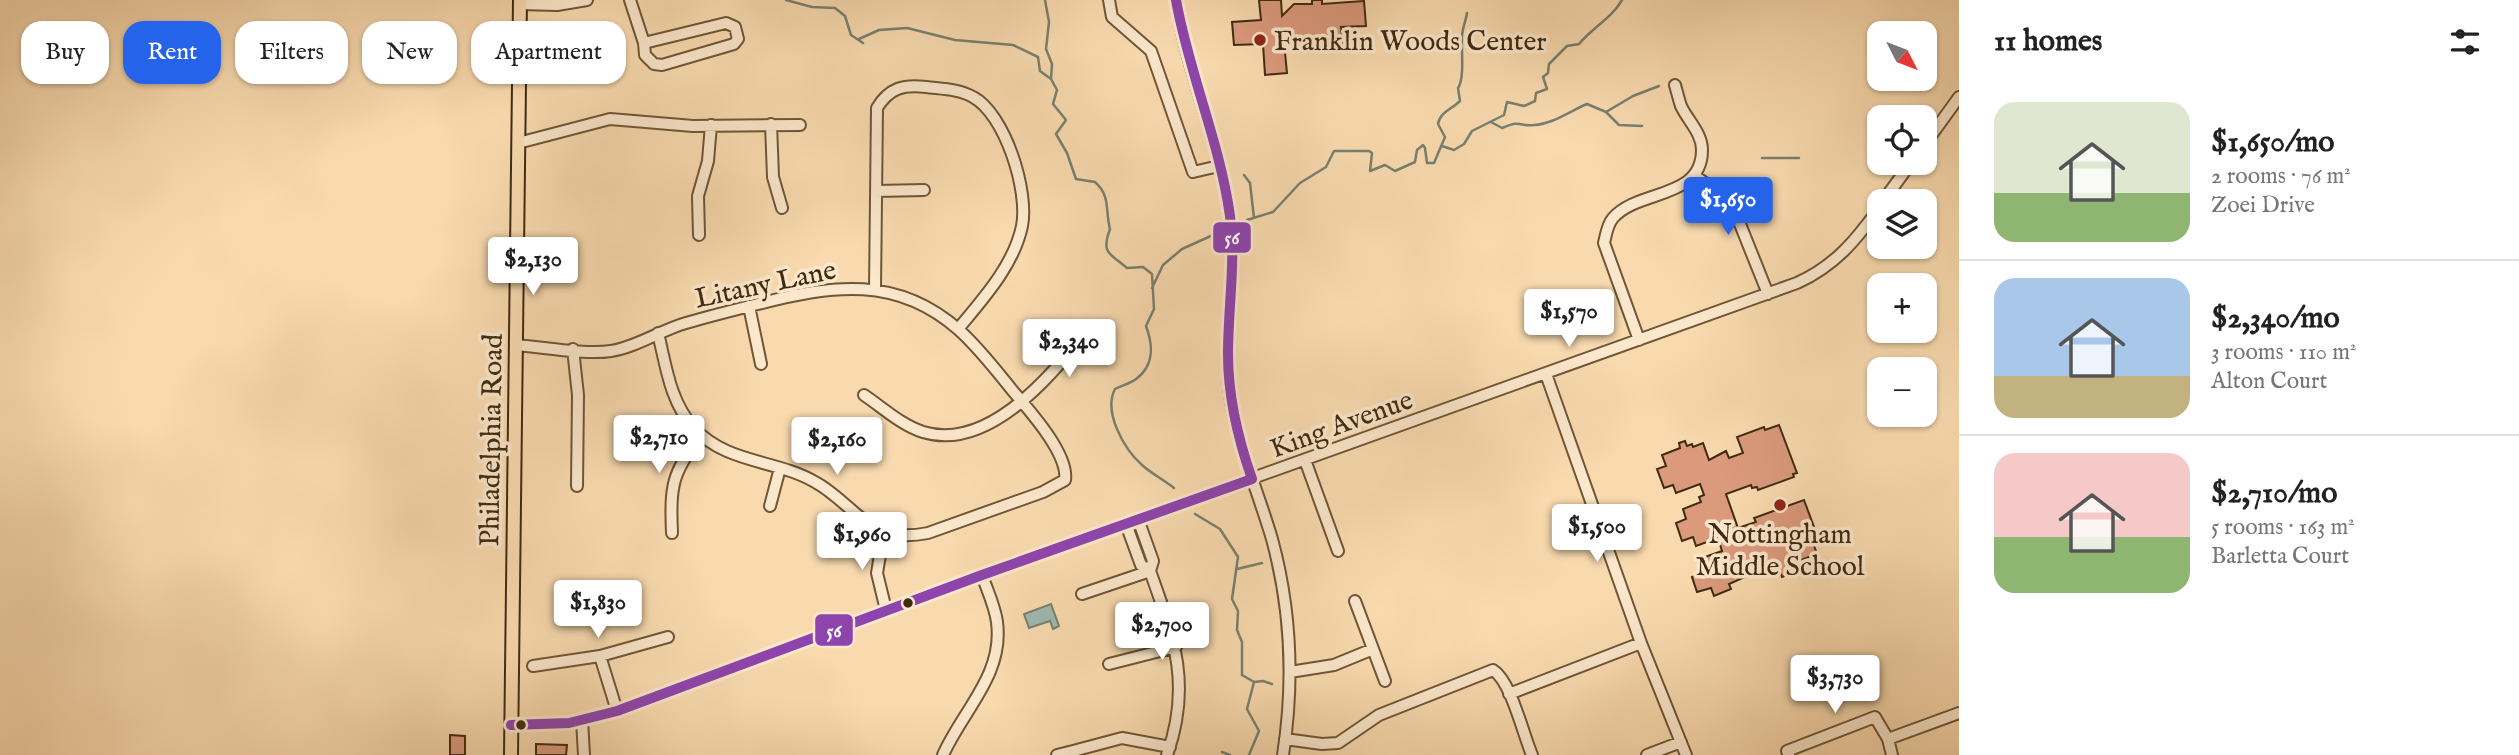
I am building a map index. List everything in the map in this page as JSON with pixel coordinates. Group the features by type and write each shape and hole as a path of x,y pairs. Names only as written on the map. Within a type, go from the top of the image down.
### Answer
{"main road":[{"name":"Philadelphia Road","path":"511,755 520,2"}],"street":[{"path":"520,2 557,5 587,0"},
{"path":"630,0 647,58 662,65 734,44 738,39 735,27 726,23 644,43"},
{"path":"1109,0 1112,17 1151,51 1193,172 1219,166"},
{"path":"1176,0 1185,47 1219,166 1230,218 1233,257 1228,379 1238,436 1272,540 1283,586 1290,672 1283,755"},
{"path":"875,289 877,108 891,92 912,85 954,90 974,97 995,118 1019,179 1024,211 1022,228 1001,272 958,329"},
{"path":"1639,340 1604,243 1614,217 1628,208 1682,186 1695,176 1702,150 1700,137 1682,107 1675,85"},
{"path":"1937,127 1959,97"},
{"path":"518,143 610,119 711,125 800,125"},
{"path":"771,124 773,177 782,208"},
{"path":"699,236 698,196 708,161 711,125"},
{"path":"1695,176 1724,196 1734,209 1768,293"},
{"path":"876,191 924,190"},
{"name":"King Avenue","path":"511,725 558,724 617,711 982,575 1768,293 1827,267 1850,247 1867,224"},
{"name":"Litany Lane","path":"516,345 614,351 658,333 749,306 828,288 875,289 924,307 958,329 1022,402 1056,450 1064,465 1065,480 1043,492 928,533 909,536 884,531"},
{"path":"749,306 761,364"},
{"path":"864,395 907,425 935,435 958,433 979,426 1022,402 1060,366 1087,330"},
{"path":"658,333 677,402 701,435 731,455 780,468 822,486 866,521 884,531 877,573 886,610"},
{"path":"573,349 578,395 577,486"},
{"path":"1546,374 1641,643 1686,755"},
{"path":"672,533 672,498 676,472 682,459 701,435"},
{"path":"1305,460 1338,551"},
{"path":"770,506 780,468"},
{"path":"1058,755 1074,753 1122,738 1168,751 1177,721 1181,691 1176,647 1150,571 1153,561 1138,519"},
{"path":"1126,524 1141,565 1150,571"},
{"path":"1082,594 1150,571"},
{"path":"943,755 989,676 996,656 997,622 982,575"},
{"path":"1355,601 1385,681"},
{"path":"533,666 600,656 668,636"},
{"path":"1509,694 1641,643"},
{"path":"1109,664 1176,647"},
{"path":"1290,672 1334,666 1373,649"},
{"path":"600,656 617,711"},
{"path":"1285,739 1322,744 1338,743 1379,715 1489,670 1500,675 1531,752 1517,755"},
{"path":"1888,739 1959,713"},
{"path":"1789,755 1787,751 1875,717 1888,739 1892,755"},
{"path":"582,720 584,755"},
{"path":"1647,755 1681,742"}],"water":[{"path":"1051,604 1059,626 1053,629 1050,621 1029,628 1024,614"}],"building":[{"name":"Franklin Woods Center","path":"1259,0 1281,0 1282,16 1294,4 1312,4 1312,0 1322,0 1322,4 1364,1 1366,26 1341,27 1343,49 1298,52 1297,42 1284,42 1287,73 1265,75 1263,44 1234,45 1232,22 1261,20"},
{"name":"Nottingham Middle School","path":"1779,425 1797,473 1793,474 1794,477 1758,490 1751,485 1726,494 1738,528 1756,522 1754,518 1804,500 1817,535 1811,537 1817,554 1798,561 1801,570 1782,577 1779,568 1769,572 1767,567 1729,584 1731,589 1714,596 1711,588 1697,592 1692,577 1704,572 1699,559 1722,551 1718,538 1696,546 1693,537 1682,541 1676,523 1686,519 1683,509 1701,502 1699,497 1704,495 1700,484 1676,493 1673,485 1664,488 1657,469 1666,466 1662,455 1680,448 1679,443 1685,441 1687,446 1692,444 1693,447 1703,443 1709,460 1726,451 1729,458 1743,453 1737,437 1764,427 1765,430"},
{"path":"450,735 465,736 465,755 450,755"},
{"path":"536,744 567,745 566,755 536,755"}],"waterway":[{"path":"786,0 812,7 835,8 845,16 851,35 863,43"},
{"path":"1045,0 1049,22 1046,49 1052,64 1051,79"},
{"path":"1442,146 1454,150 1464,144 1472,131 1504,115 1507,102 1524,106 1535,101 1536,93 1547,89 1543,77 1548,73 1549,64 1567,46 1579,44 1622,0"},
{"path":"1247,220 1273,212 1300,183 1326,167 1334,151 1369,151 1372,153 1370,171 1385,165 1395,171 1415,162 1417,150 1423,145 1427,163 1434,163 1445,137 1438,124 1439,120 1460,101 1458,88 1462,70 1462,34 1467,13"},
{"path":"859,39 879,30 907,28 955,40 1013,45 1038,57 1040,71 1051,79 1057,90 1053,104 1066,120 1056,134 1067,153 1076,179 1095,182 1105,198 1110,229 1106,243 1108,252 1127,268 1143,267 1152,274 1154,309 1146,326 1151,347 1149,361 1136,379 1115,389 1112,408 1117,430 1128,450 1146,468 1174,488"},
{"path":"1606,112 1633,96 1659,86"},
{"path":"1491,122 1502,128 1517,124 1541,124 1587,104 1606,112 1619,125 1642,126"},
{"path":"1762,158 1799,158"},
{"path":"1244,175 1250,183 1254,218"},
{"path":"1152,288 1163,265 1182,249 1213,235"},
{"path":"1195,514 1220,529 1238,557 1232,599 1238,611 1237,630 1242,642 1242,675 1254,682 1272,684"},
{"path":"1237,569 1262,563"},
{"path":"1249,755 1259,731 1247,709 1254,682"},
{"path":"1222,752 1230,755"}],"transit line":[{"name":"56","path":"1176,0 1219,162 1230,216 1230,386 1238,433 1252,479"},
{"name":"56","path":"511,725 569,723 617,711 982,575 1252,479"}],"place":[{"name":"Franklin Woods Center","path":"1260,40"},
{"name":"Nottingham Middle School","path":"1780,505"}]}
